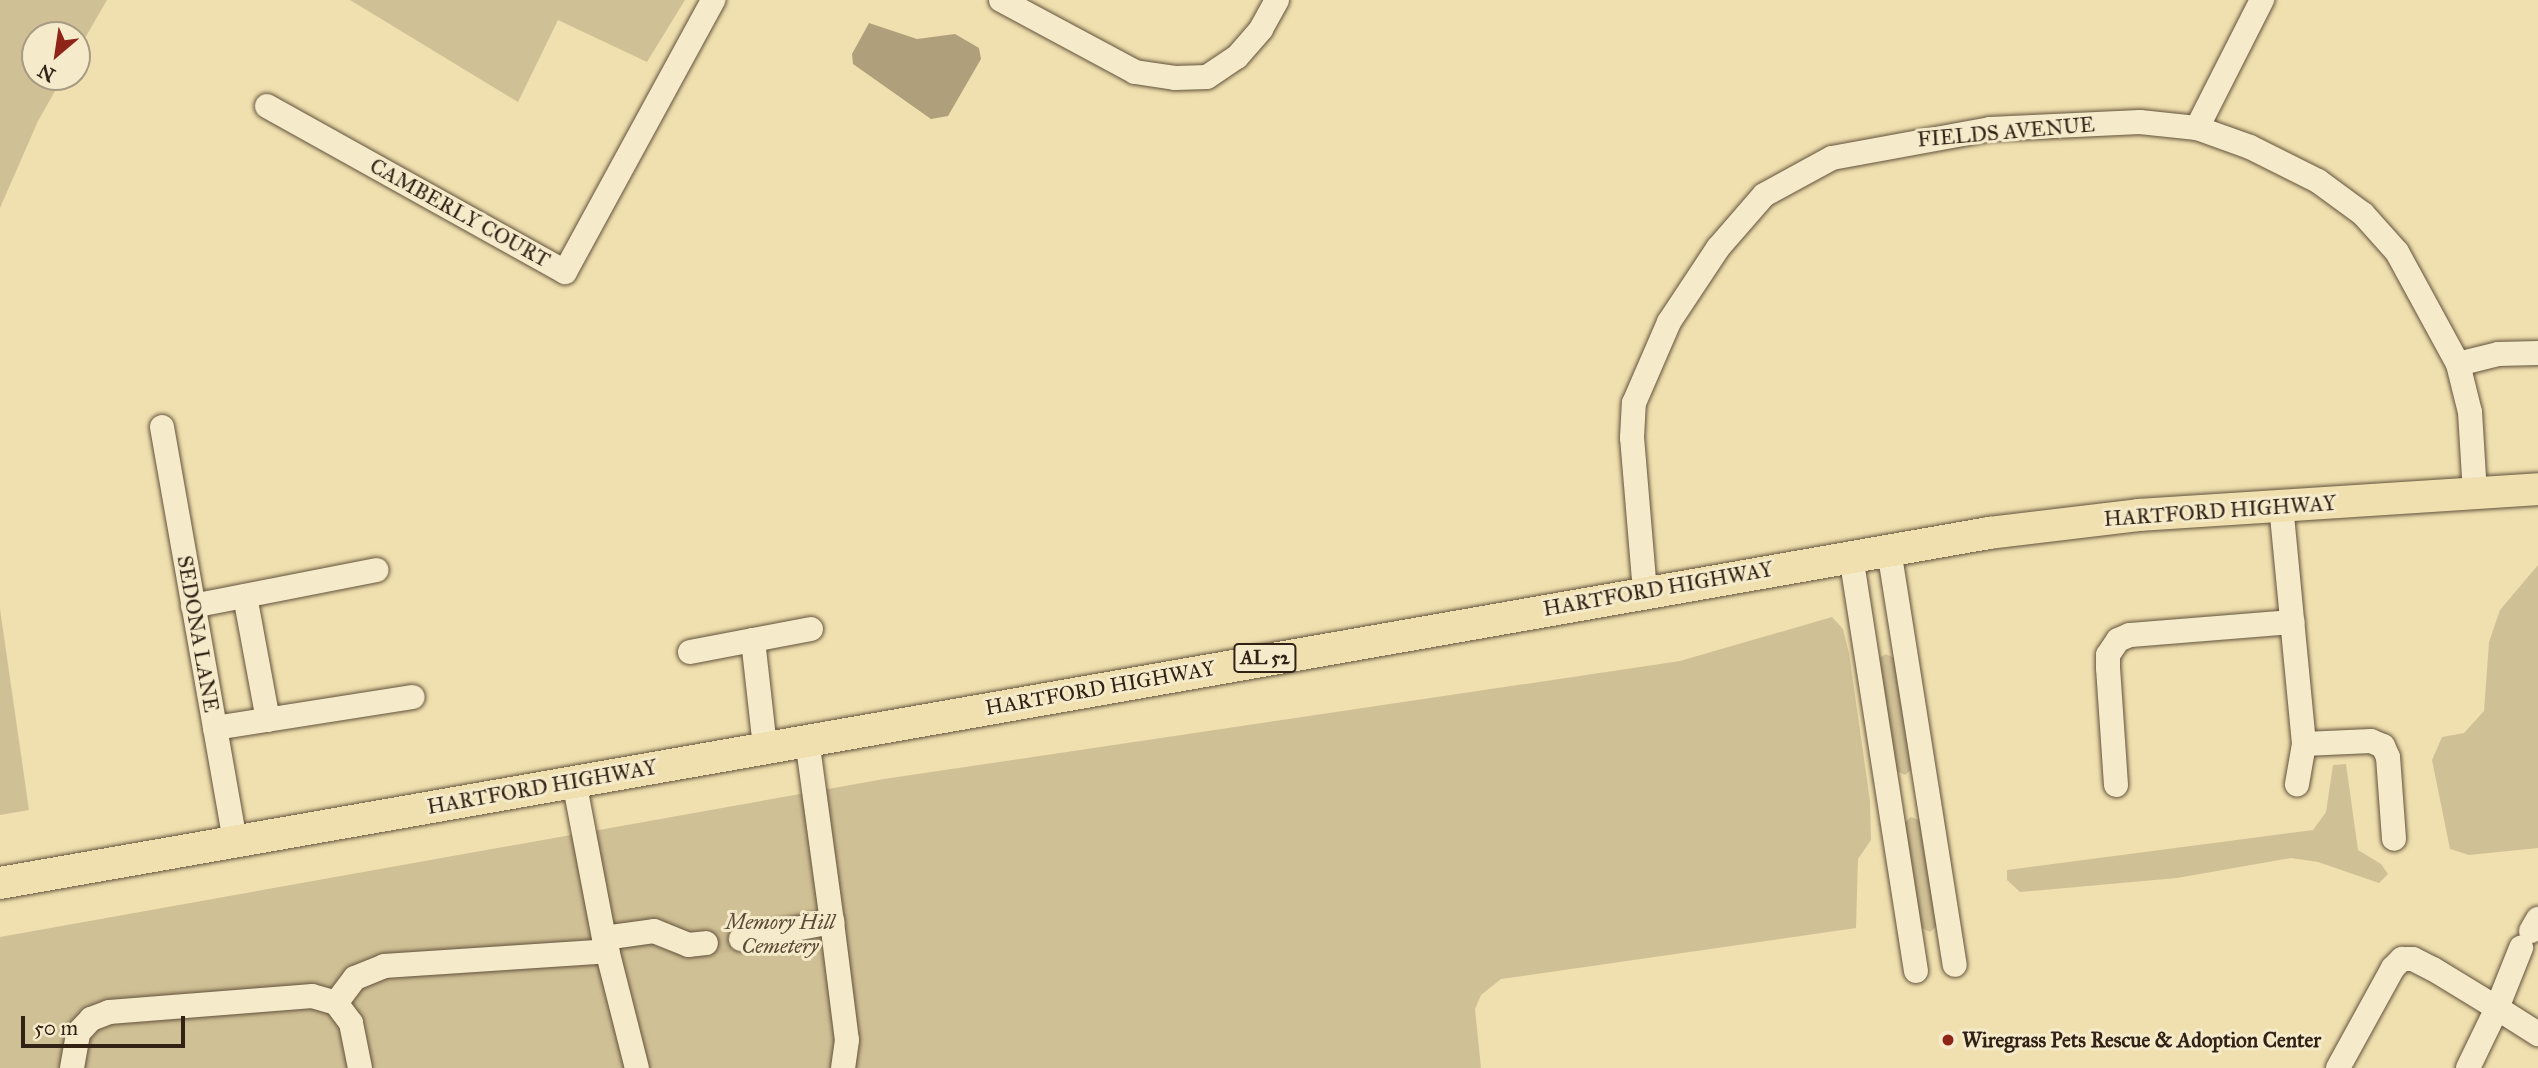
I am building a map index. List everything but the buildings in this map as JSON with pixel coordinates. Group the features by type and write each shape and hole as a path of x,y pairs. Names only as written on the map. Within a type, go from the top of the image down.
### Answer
{"main road":[{"name":"HARTFORD HIGHWAY","path":"0,883 1889,550 2098,520 2281,505 2538,489"}],"street":[{"name":"CAMBERLY COURT","path":"267,106 565,272 713,0"},
{"path":"1001,0 1135,72 1175,79 1207,77 1237,57 1261,29 1277,0"},
{"path":"2197,128 2262,0"},
{"name":"FIELDS AVENUE","path":"1645,592 1632,438 1634,403 1670,322 1718,248 1764,195 1832,158 1939,136 2068,124 2140,122 2197,128 2250,147 2318,181 2363,214 2397,252 2458,364 2470,412 2475,493"},
{"path":"2458,364 2498,354 2538,353"},
{"name":"SEDONA LANE","path":"162,427 235,842"},
{"path":"2281,505 2304,744 2297,784"},
{"path":"1889,550 1955,965"},
{"path":"1851,556 1916,971"},
{"path":"193,606 376,570"},
{"path":"245,596 268,720"},
{"path":"2116,785 2108,655 2118,640 2130,635 2292,622"},
{"path":"690,652 811,629"},
{"path":"753,640 765,747"},
{"path":"215,728 413,697"},
{"path":"807,739 846,1040 844,1068"},
{"path":"2304,744 2371,741 2383,746 2388,757 2394,839"},
{"path":"574,781 605,944 637,1068"},
{"path":"1889,797 1927,792"},
{"path":"741,939 832,922"},
{"path":"336,1003 355,978 384,966 605,944 654,931 688,945 706,943"},
{"path":"2468,1068 2530,933"},
{"path":"2338,1068 2393,968 2402,959 2413,959 2433,969 2538,1034"},
{"path":"72,1068 78,1033 91,1019 109,1012 312,996 336,1003 351,1023 360,1068"}],"green space":[{"path":"0,0 107,0 91,28 91,21 21,21 21,91 55,91 38,121 0,208"},
{"path":"350,0 685,0 647,62 558,20 518,102"},
{"path":"2538,565 2538,848 2469,855 2450,849 2432,760 2442,737 2464,733 2484,711 2489,642 2500,610"},
{"path":"0,609 29,810 0,815"},
{"name":"Memory Hill Cemetery","path":"1832,617 1843,629 1849,653 1870,801 1871,840 1858,859 1856,928 1501,979 1481,995 1475,1009 1481,1068 0,1068 0,937 884,779 1680,661"},
{"path":"1886,654 1896,659 1913,768 1905,775 1895,770 1879,658"},
{"path":"2346,764 2358,850 2381,864 2388,874 2379,883 2318,862 2291,858 2177,878 2020,892 2007,880 2007,870 2313,830 2326,812 2333,765"},
{"path":"1911,817 1922,821 1938,925 1930,932 1920,927 1903,824"}],"shaded area":[{"path":"869,23 917,39 955,34 979,48 981,59 948,116 931,119 853,64 852,54"}],"tunnel":[{"path":"706,943 741,939"}],"place":[{"name":"Wiregrass Pets Rescue & Adoption Center","path":"1948,1040"}]}
